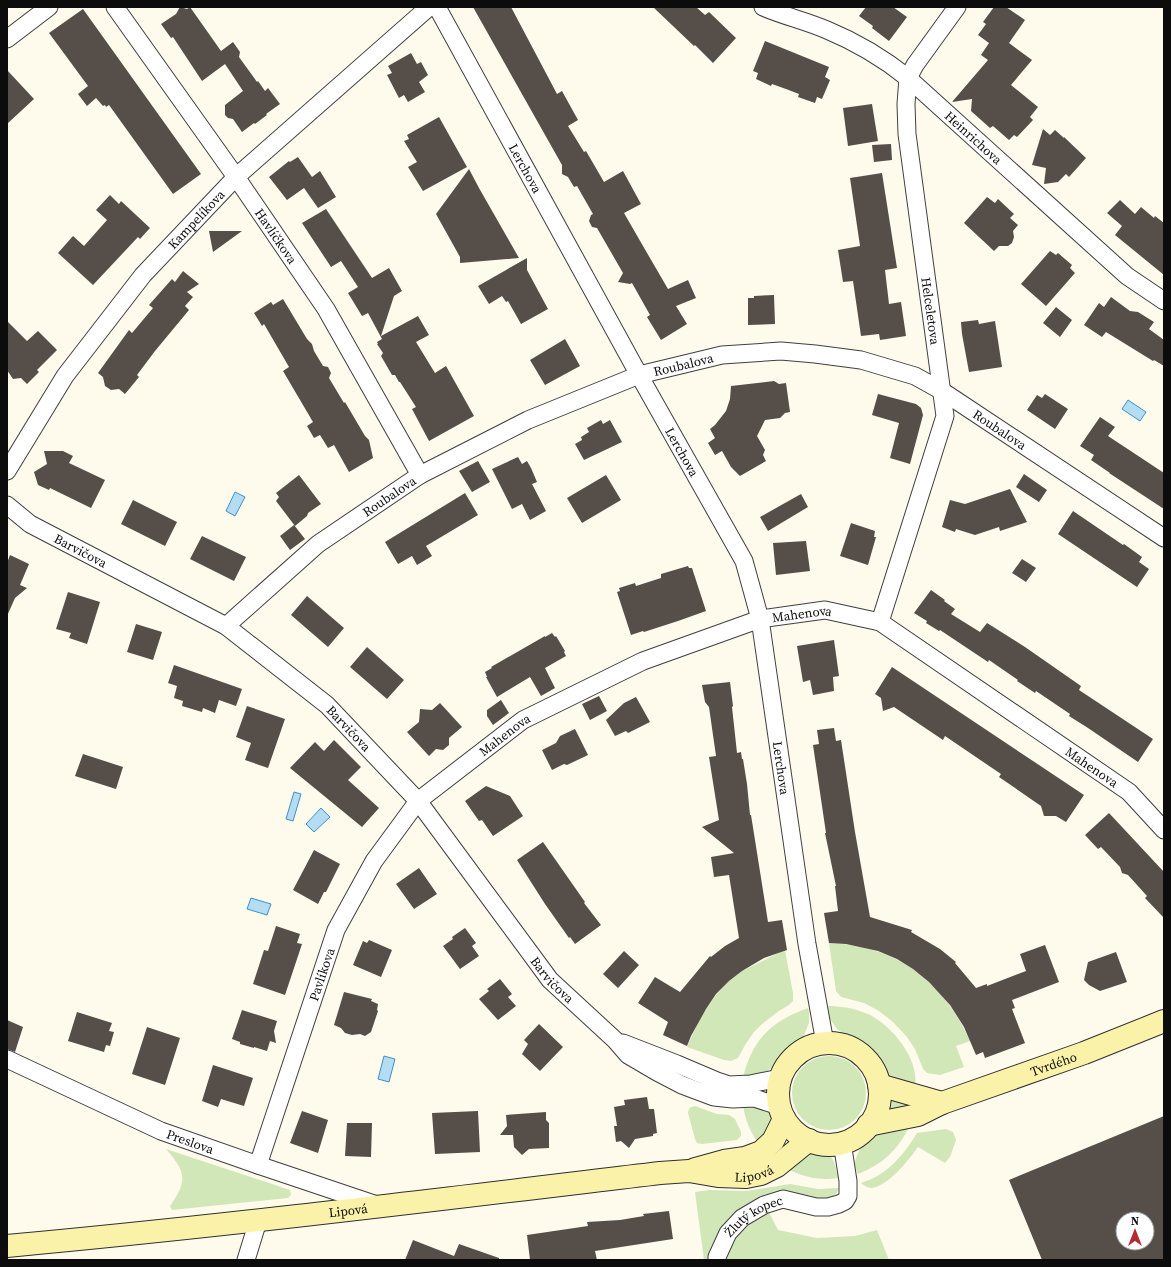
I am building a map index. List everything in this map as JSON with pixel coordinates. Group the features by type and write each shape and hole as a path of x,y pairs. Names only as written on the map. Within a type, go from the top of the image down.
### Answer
{"street":[{"path":"7,39 49,7"},
{"name":"Havlíčkova","path":"115,7 236,178 326,309 420,475"},
{"name":"Kampelíkova","path":"7,470 64,376 143,275 236,178 429,7"},
{"name":"Lerchova","path":"436,7 639,375 744,561 760,619 807,939 825,1043"},
{"name":"Heinrichova","path":"763,7 779,14 826,29 861,46 887,61 908,78 1127,276 1164,301"},
{"path":"908,78 957,7"},
{"name":"Helceletova","path":"880,622 945,416 907,134 906,104 908,78"},
{"name":"Roubalova","path":"226,626 318,544 420,475 528,420 639,375 722,355 781,351 815,354 861,360 915,376 942,391 1164,538"},
{"name":"Barvičova","path":"7,505 30,524 226,626 327,705 418,801 550,980 615,1040 628,1055 682,1085 714,1097 733,1099 754,1098 782,1113"},
{"name":"Mahenova","path":"418,801 523,720 643,660 760,619 825,610 880,622 1129,792 1164,830"},
{"name":"Pavlíkova","path":"258,1165 336,930 374,861 418,801"},
{"name":"Tvrdého","path":"868,1125 918,1114 942,1103 1077,1055 1164,1021"},
{"name":"Barvičova","path":"615,1040 729,1085 750,1084 780,1078"},
{"path":"825,1043 840,1044 854,1049 866,1058 874,1071 879,1085 879,1102 873,1119 862,1133 846,1142 829,1145 811,1142 796,1133 782,1113 778,1092 780,1078 787,1064 797,1053 810,1046 825,1043"},
{"name":"Preslova","path":"7,1059 161,1131 381,1207"},
{"path":"879,1085 942,1103"},
{"name":"Lipová","path":"7,1246 258,1221 660,1173 688,1171 724,1160 745,1158 761,1152 773,1141 782,1113"},
{"name":"Lipová","path":"688,1171 718,1176 746,1177 761,1174 777,1166 809,1140"},
{"name":"Žlutý kopec","path":"717,1260 717,1256 728,1233 742,1218 764,1205 783,1199 816,1207 828,1207 845,1201 848,1196 848,1181 842,1142"},
{"path":"246,1260 258,1221"}],"green space":[{"path":"829,943 875,951 896,959 914,970 931,984 946,1000 959,1019 970,1041 956,1046 964,1067 940,1075 927,1073 923,1069 915,1049 907,1037 893,1022 879,1011 864,1003 841,997 836,991"},
{"path":"785,950 793,993 793,1001 762,1024 754,1032 738,1058 731,1061 724,1060 687,1047 700,1018 716,995 729,981 742,971"},
{"path":"826,1006 837,1006 858,1010 877,1019 886,1026 895,1035 909,1055 913,1066 915,1087 899,1082 888,1074 880,1061 867,1047 837,1029 830,1019"},
{"path":"808,1008 809,1023 804,1035 767,1072 762,1075 743,1078 752,1052 765,1033 784,1019"},
{"path":"829,1056 843,1059 855,1067 863,1079 866,1093 863,1107 855,1119 843,1127 829,1130 815,1127 803,1119 795,1107 792,1093 795,1079 803,1067 815,1059"},
{"path":"890,1094 909,1100 912,1108 886,1111"},
{"path":"743,1105 752,1106 767,1111 772,1119 766,1134 758,1143 748,1125"},
{"path":"695,1106 717,1114 729,1115 735,1119 741,1132 741,1136 737,1140 702,1144 697,1143 688,1113 690,1108"},
{"path":"909,1127 900,1143 888,1156 875,1166 858,1174 855,1166 857,1155 871,1136 884,1130"},
{"path":"946,1129 953,1132 956,1140 950,1157 945,1163 918,1147 904,1165 885,1183 872,1188 861,1183 879,1175 894,1164 917,1133"},
{"path":"166,1149 290,1190 291,1195 288,1198 172,1210 170,1206 180,1189 182,1176 178,1164"},
{"path":"811,1153 825,1153 831,1157 838,1178 812,1178 787,1169 802,1156"},
{"path":"790,1184 818,1189 839,1188 836,1194 825,1198 789,1192 779,1192 710,1260 704,1260 695,1192 709,1190 746,1191"},
{"path":"769,1212 778,1230 817,1238 855,1236 877,1230 889,1260 725,1260 731,1245 736,1238 748,1226"}],"water":[{"path":"1128,400 1146,412 1140,421 1122,409"},
{"path":"235,492 245,497 235,516 226,511"},
{"path":"294,792 301,794 293,821 286,819"},
{"path":"321,808 330,817 314,832 306,824"},
{"path":"251,898 271,904 267,915 247,909"},
{"path":"384,1056 395,1059 389,1082 378,1079"}],"building":[{"path":"180,7 187,9 190,7 221,51 233,42 240,52 239,57 257,82 258,81 265,91 268,88 280,104 255,124 254,123 242,132 233,119 228,118 225,115 225,105 243,91 225,64 202,81 173,37 171,38 161,24 176,14"},
{"path":"473,7 511,7 557,94 562,91 578,120 568,126 584,152 586,151 604,182 623,171 641,204 624,213 668,289 688,280 696,298 676,306 687,324 661,340 647,317 650,315 632,283 618,282 623,273 597,228 592,227 589,221 591,215 593,214 577,186 574,187 568,177 562,174 562,165"},
{"path":"653,7 696,7 705,15 709,12 736,38 713,63"},
{"path":"866,7 893,7 907,17 889,41 872,28 873,26 859,16"},
{"path":"994,7 1006,7 1025,20 1009,43 1032,60 1011,85 1038,107 1030,117 1033,120 1017,137 1014,135 1009,140 993,126 990,128 971,111 972,99 952,102 988,60 981,55 989,43 978,35 986,24 983,22"},
{"path":"83,9 201,174 173,194 109,105 106,107 105,105 103,106 96,98 87,106 78,94 88,86 49,33"},
{"path":"765,41 829,67 825,77 830,80 822,99 817,97 815,103 798,97 799,94 772,84 771,86 756,79 758,73 753,71"},
{"path":"411,53 417,64 421,62 428,75 419,82 425,92 408,102 404,95 399,98 387,75 392,73 388,66"},
{"path":"7,70 34,99 7,124"},
{"path":"872,104 878,141 848,146 843,108"},
{"path":"439,117 467,167 423,191 408,167 417,162 404,141 409,139 407,135"},
{"path":"1043,129 1050,135 1055,130 1086,158 1069,177 1066,174 1058,182 1044,184 1046,168 1032,165"},
{"path":"891,144 892,160 874,162 872,145"},
{"path":"298,157 312,177 320,171 336,197 318,208 304,188 287,200 269,177 289,161 290,162"},
{"path":"469,169 519,258 460,263 460,257 436,214"},
{"path":"882,173 897,268 885,270 889,304 901,302 906,336 880,340 879,334 861,336 853,281 843,282 838,250 860,246 850,178"},
{"path":"110,195 119,204 121,201 150,228 140,239 138,237 93,285 58,253 73,236 84,246 107,220 96,210"},
{"path":"987,197 995,203 998,199 1014,214 1010,218 1018,225 1013,231 1014,237 1012,243 1008,246 999,246 994,251 964,223"},
{"path":"1120,200 1135,214 1141,207 1154,218 1155,216 1164,223 1164,275 1115,235 1122,226 1107,213"},
{"path":"326,209 372,278 389,268 402,291 394,296 381,336 418,316 429,335 416,342 435,373 446,366 474,416 429,441 412,409 416,407 395,375 392,375 381,356 383,353 377,342 382,339 368,313 362,316 348,293 358,287 341,261 331,267 302,223"},
{"path":"209,231 242,231 213,252"},
{"path":"1050,251 1056,255 1058,253 1072,265 1070,268 1075,273 1046,306 1021,284"},
{"path":"527,258 527,270 548,309 521,324 508,301 506,302 502,296 489,304 478,286"},
{"path":"183,271 199,284 187,292 193,297 185,306 189,310 155,351 137,375 139,377 125,394 119,389 111,390 105,386 103,377 98,373 129,330 132,333 153,308 149,305 172,279 175,282"},
{"path":"774,295 775,324 748,325 748,298 754,298 754,296"},
{"path":"1111,297 1130,311 1138,312 1154,322 1149,329 1164,340 1164,366 1154,360 1153,361 1106,332 1102,337 1084,325 1099,303 1104,307"},
{"path":"283,299 307,339 312,344 314,351 323,366 328,367 331,373 329,378 369,440 373,458 349,472 334,445 328,448 320,435 314,438 307,426 313,422 283,371 289,367 264,324 262,326 254,313 271,302 273,305"},
{"path":"1056,307 1072,320 1060,337 1043,323"},
{"path":"978,320 979,324 995,321 1002,367 969,372 961,322"},
{"path":"7,321 27,341 38,331 57,350 37,370 39,372 27,384 21,378 13,379 7,370"},
{"path":"565,339 580,366 545,385 530,360"},
{"path":"774,381 779,384 786,383 790,412 785,413 780,418 765,420 757,436 765,450 763,455 766,461 740,476 731,467 722,451 715,455 708,443 715,438 710,429 726,411 730,399 731,386"},
{"path":"878,394 916,404 921,408 923,415 910,464 890,458 899,423 872,415"},
{"path":"1045,394 1068,409 1055,429 1027,410 1037,395 1042,398"},
{"path":"1100,417 1115,427 1108,436 1164,473 1164,509 1091,460 1094,455 1080,446"},
{"path":"601,420 603,424 610,420 622,442 584,460 575,444 582,440 581,437 589,432 587,428"},
{"path":"44,451 63,451 73,456 69,463 105,480 91,508 50,488 49,490 38,485 34,472 47,464"},
{"path":"518,457 522,464 527,461 531,468 537,482 532,484 546,511 530,520 522,504 512,509 492,469"},
{"path":"478,461 490,482 472,492 459,471"},
{"path":"1024,474 1047,490 1039,502 1016,487"},
{"path":"299,475 321,504 308,513 307,516 295,526 276,501 279,497 276,493"},
{"path":"606,475 621,500 582,523 567,498"},
{"path":"1010,489 1027,522 1000,531 999,527 975,535 956,529 955,532 942,527 950,500 965,504"},
{"path":"465,493 478,515 426,546 432,556 417,565 412,556 398,564 385,542"},
{"path":"801,494 808,507 768,531 760,517"},
{"path":"133,500 177,522 165,546 121,524"},
{"path":"1073,511 1142,557 1139,562 1149,569 1137,587 1058,534"},
{"path":"851,523 875,531 874,537 876,537 868,565 840,556"},
{"path":"294,525 305,539 290,550 280,536"},
{"path":"202,536 246,557 234,581 190,559"},
{"path":"806,541 810,571 776,575 773,543"},
{"path":"10,555 29,564 20,585 27,588 15,598 7,616 7,563"},
{"path":"1022,559 1036,568 1026,582 1012,573"},
{"path":"688,566 689,568 692,568 706,611 631,635 617,592 620,591 619,588 635,583 636,586 661,578 661,574"},
{"path":"931,590 955,609 951,614 980,632 987,623 1025,647 1081,686 1079,690 1153,739 1138,762 1069,716 1070,714 1036,691 1035,693 1017,681 1018,680 989,660 988,662 940,630 939,631 926,623 927,621 914,613"},
{"path":"68,592 100,602 87,644 69,638 71,633 56,629"},
{"path":"307,596 344,628 328,647 291,615"},
{"path":"136,624 162,632 153,660 127,652"},
{"path":"552,633 555,637 556,636 565,651 566,656 545,668 555,688 541,696 530,677 497,697 486,677 485,672 492,668 491,667"},
{"path":"834,640 839,676 833,677 834,691 813,695 810,680 803,682 797,646"},
{"path":"367,647 404,680 387,699 350,667"},
{"path":"174,665 242,689 236,706 219,700 215,713 203,708 202,712 182,706 183,701 174,698 177,686 168,683"},
{"path":"892,667 1084,795 1066,822 1056,816 1044,816 1041,806 999,777 1001,774 945,736 943,740 894,707 883,711 881,698 875,694"},
{"path":"730,682 737,753 741,752 743,759 750,815 768,922 782,920 787,950 764,958 742,971 729,981 716,994 706,1009 687,1046 663,1035 668,1022 638,1003 655,977 680,992 710,956 711,957 725,946 739,938 729,875 714,877 711,857 734,853 702,827 719,820 709,757 716,756 709,707 705,702 702,685"},
{"path":"599,696 607,711 590,720 582,704"},
{"path":"636,697 650,722 628,733 626,731 615,736 606,720 624,703"},
{"path":"501,700 509,713 493,725 487,716 487,710"},
{"path":"440,703 462,727 449,738 449,745 443,750 436,749 429,756 407,732 419,722 420,709 432,710"},
{"path":"247,706 285,719 268,768 245,760 251,743 236,737"},
{"path":"834,728 836,741 841,740 870,917 912,930 911,932 940,949 956,962 955,963 976,988 987,984 987,986 1026,971 1020,954 1045,945 1059,982 1012,1000 1015,1008 1012,1009 1025,1043 985,1058 983,1052 976,1055 964,1027 950,1005 929,982 913,969 897,959 878,951 846,944 829,943 824,913 838,911 836,886 825,833 813,745 819,744 817,730"},
{"path":"575,729 588,755 552,770 542,750 556,743 560,736"},
{"path":"334,740 361,767 348,780 379,808 362,827 290,768 315,742 324,751"},
{"path":"83,754 123,767 116,789 75,776"},
{"path":"486,786 510,796 523,816 493,836 482,820 479,821 465,801"},
{"path":"1109,813 1164,872 1164,918 1145,898 1147,896 1128,875 1122,873 1120,867 1101,847 1098,849 1085,835"},
{"path":"543,842 585,902 584,903 601,925 575,944 545,904 517,860"},
{"path":"314,850 340,864 326,892 324,892 318,904 293,890"},
{"path":"419,868 437,894 414,909 396,884"},
{"path":"276,926 300,934 297,943 302,944 285,995 253,984 264,950 268,951"},
{"path":"465,928 476,943 472,946 479,956 460,969 443,946 453,939 452,937"},
{"path":"369,940 392,950 381,977 353,965 363,941 367,943"},
{"path":"624,951 639,965 618,988 603,974"},
{"path":"1116,952 1127,982 1100,991 1089,985 1084,980 1088,962"},
{"path":"500,979 512,994 508,997 516,1006 498,1020 479,999 489,991 487,989"},
{"path":"344,992 372,999 371,1001 378,1004 378,1011 371,1032 365,1036 360,1034 352,1035 345,1033 341,1028 334,1025"},
{"path":"242,1010 277,1021 274,1031 276,1043 270,1041 267,1051 240,1044 240,1042 232,1039"},
{"path":"77,1012 112,1023 109,1031 114,1032 110,1046 106,1045 104,1052 68,1041"},
{"path":"7,1020 23,1027 15,1052 7,1049"},
{"path":"539,1024 563,1047 540,1071 522,1054 528,1044 524,1040"},
{"path":"147,1027 180,1038 165,1085 132,1074"},
{"path":"213,1065 253,1078 244,1106 221,1099 218,1107 202,1101"},
{"path":"647,1097 649,1109 654,1109 657,1133 653,1134 653,1136 635,1139 629,1148 621,1141 616,1142 614,1126 617,1126 614,1107 625,1105 624,1100"},
{"path":"302,1111 328,1120 318,1153 290,1143"},
{"path":"478,1111 480,1152 435,1154 432,1113"},
{"path":"546,1112 546,1120 549,1123 549,1148 529,1149 522,1155 514,1147 513,1135 500,1135 507,1126 506,1115"},
{"path":"1164,1116 1164,1260 1042,1260 1009,1180"},
{"path":"347,1123 372,1123 371,1157 345,1156"},
{"path":"669,1211 673,1239 595,1251 597,1260 530,1260 527,1235 588,1226 587,1222 620,1220 644,1216 643,1214"},
{"path":"413,1240 454,1256 459,1244 499,1258 499,1260 405,1260"}]}
